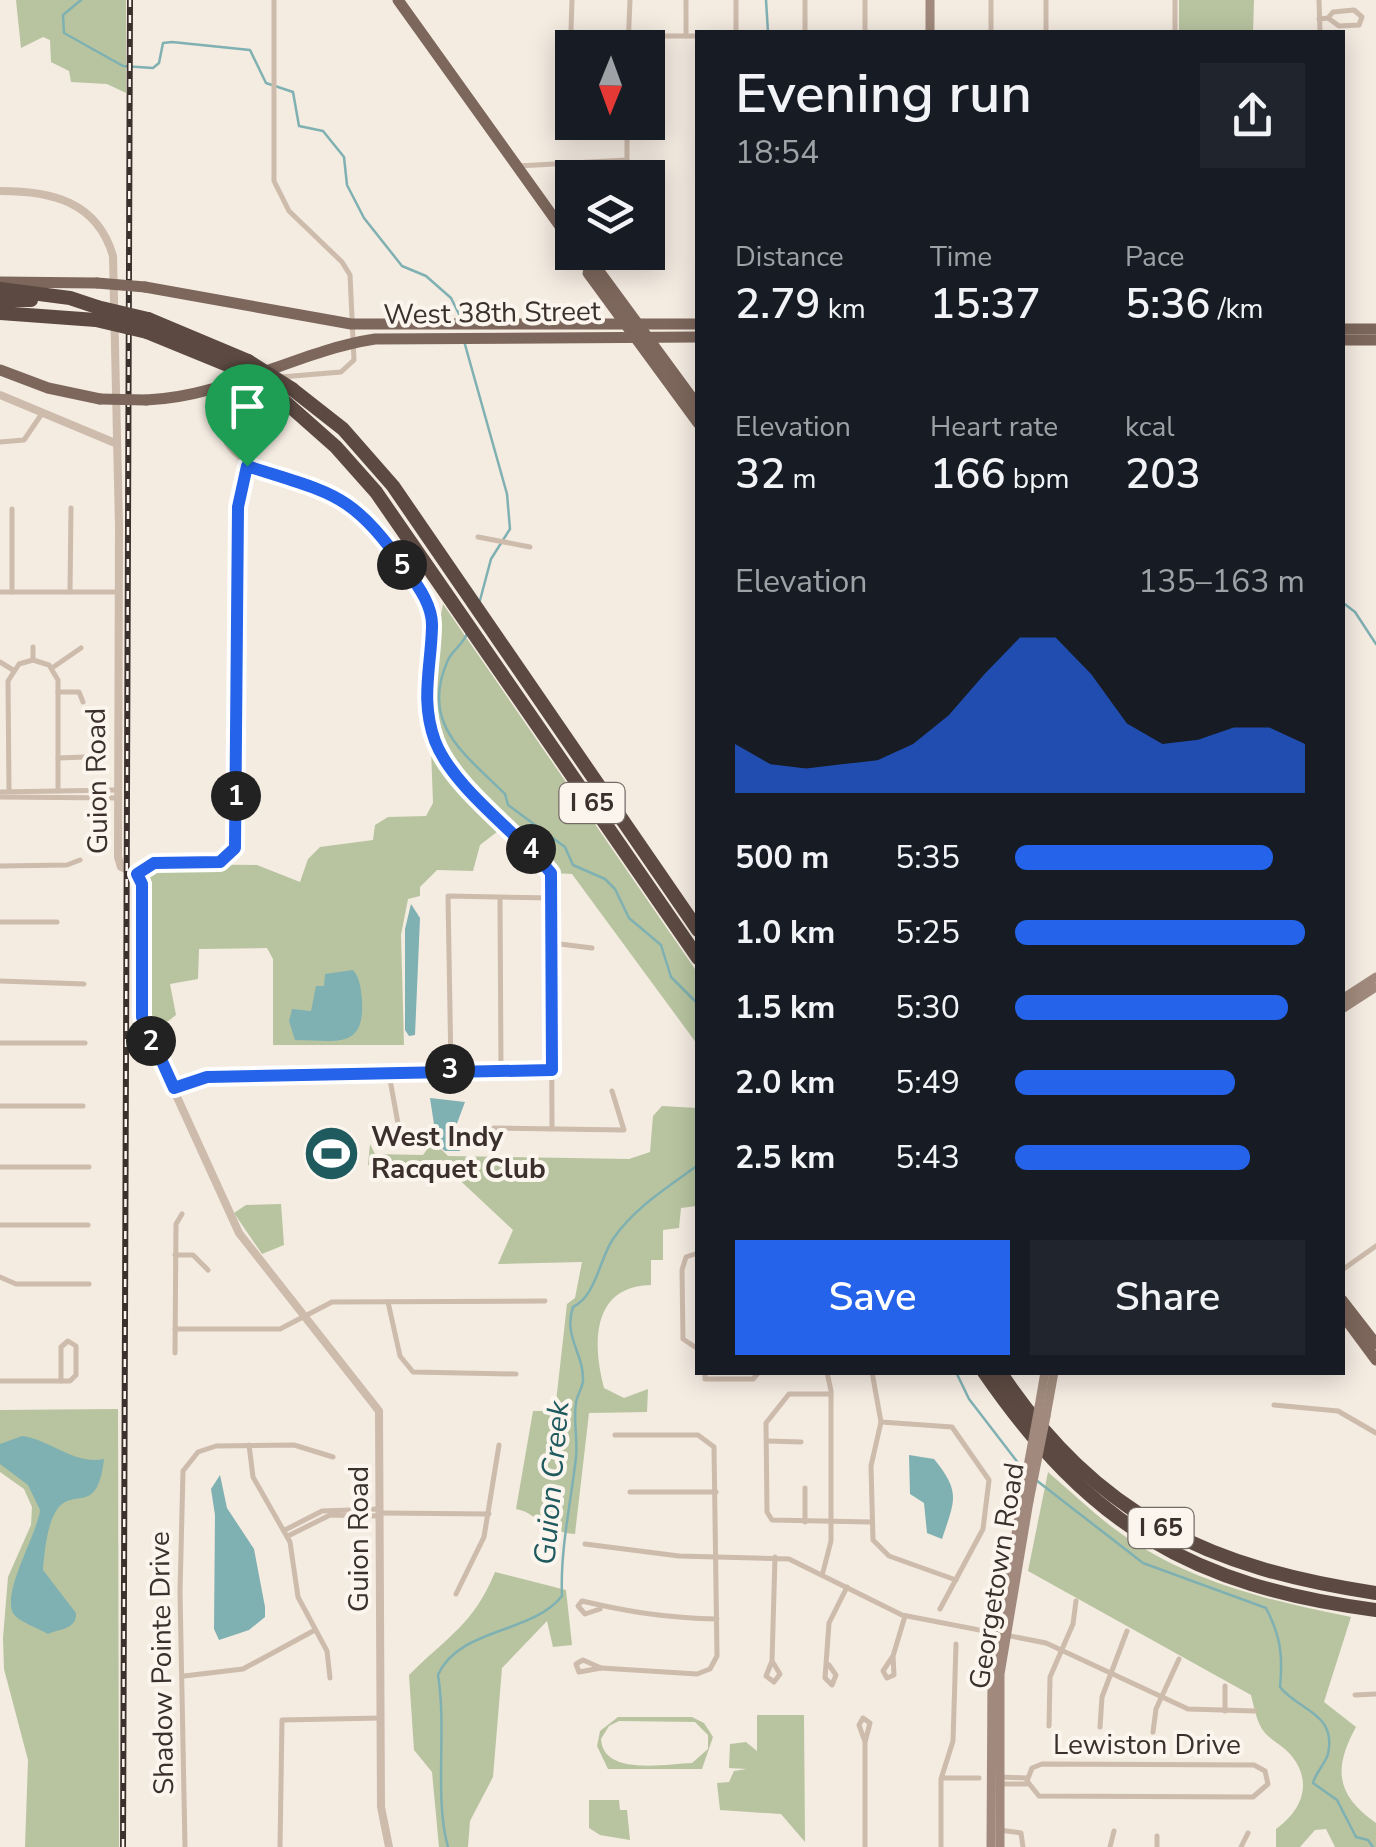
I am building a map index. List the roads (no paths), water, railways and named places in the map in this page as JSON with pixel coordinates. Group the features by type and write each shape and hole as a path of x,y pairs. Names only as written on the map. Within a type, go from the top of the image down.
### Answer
{"highway":[{"path":"0,286 70,298 97,313"},
{"name":"I 65","path":"0,300 97,313 147,325 241,364 292,390 331,418 371,459 457,594 695,926"},
{"name":"I 65","path":"0,316 97,313"},
{"name":"I 65","path":"241,364 362,474 457,594"},
{"name":"I 65","path":"490,641 695,953"},
{"name":"I 65","path":"986,1375 1038,1445 1118,1520 1210,1572 1310,1601 1376,1613"},
{"name":"I 65","path":"1002,1375 1055,1444 1098,1485 1172,1534 1246,1566 1297,1580 1376,1593"},
{"path":"1246,1566 1310,1579 1376,1585"}],"main road":[{"path":"398,0 555,219"},
{"path":"930,0 930,30"},
{"path":"589,270 607,300 695,402"},
{"path":"598,270 695,419"},
{"name":"West 38th Street","path":"0,286 97,283 145,287 351,324 443,331"},
{"path":"594,324 604,313 607,300"},
{"name":"West 38th Street","path":"482,331 594,324 670,337 695,337"},
{"name":"West 38th Street","path":"0,370 48,388 100,399 146,400 207,392 351,343 443,331 635,330 695,324"},
{"path":"351,343 361,335 408,326"},
{"path":"1345,329 1376,329"},
{"path":"660,357 670,337"},
{"path":"1345,340 1376,340"},
{"path":"1345,997 1376,977"},
{"path":"1345,1006 1376,986"},
{"path":"1345,1304 1376,1344"},
{"path":"1345,1318 1376,1360"},
{"name":"Georgetown Road","path":"991,1847 995,1830 992,1674 1042,1411 1045,1375"},
{"name":"Georgetown Road","path":"1042,1411 1053,1375"},
{"name":"Georgetown Road","path":"995,1830 1000,1847"}],"street":[{"path":"274,0 276,186 289,211 347,269 352,290 354,360 346,370 291,374 245,389 232,400 224,417 224,438 232,454 247,466 337,496 376,528 421,592 431,618 425,702 441,754 551,873 552,1129"},
{"path":"571,30 572,0"},
{"path":"628,30 630,0"},
{"path":"686,0 686,36"},
{"path":"736,0 736,30"},
{"path":"805,0 805,30"},
{"path":"865,0 865,30"},
{"path":"991,0 991,30"},
{"path":"1046,0 1046,30"},
{"path":"1176,0 1176,30"},
{"path":"1319,0 1320,30"},
{"path":"1319,19 1347,10 1362,16 1359,26 1351,28 1338,26 1328,18"},
{"path":"665,36 695,36"},
{"path":"627,140 627,160"},
{"path":"518,166 555,164"},
{"name":"Guion Road","path":"0,191 40,191 64,198 87,213 108,242 116,277 118,862 137,874 142,884 142,1017 236,1228 378,1408 382,1512 381,1812 389,1847"},
{"path":"0,396 116,444"},
{"path":"0,442 24,440 41,415"},
{"path":"137,874 154,863 220,862 235,848 238,507 247,466"},
{"path":"70,592 71,508"},
{"path":"12,509 12,592"},
{"path":"481,538 526,546"},
{"path":"0,592 118,592"},
{"path":"33,647 34,660"},
{"path":"52,668 82,648"},
{"path":"12,670 34,660 52,668"},
{"path":"0,662 12,670"},
{"path":"52,668 58,692 58,791"},
{"path":"9,790 8,692 12,670"},
{"path":"0,692 8,692"},
{"path":"58,692 78,692 84,702"},
{"path":"58,758 86,757"},
{"path":"0,795 9,790 118,794"},
{"path":"0,795 118,794"},
{"path":"0,866 67,865 80,860"},
{"path":"451,1069 448,896 552,898"},
{"path":"500,898 501,1070"},
{"path":"0,922 57,922"},
{"path":"552,943 592,948"},
{"path":"0,981 84,984"},
{"path":"0,1043 85,1043"},
{"path":"172,1085 202,1074 207,1077 451,1069 552,1070"},
{"path":"389,1074 399,1129"},
{"path":"494,1128 624,1130 612,1091"},
{"path":"0,1106 84,1106"},
{"path":"0,1166 89,1166"},
{"path":"175,1353 176,1224 182,1214"},
{"path":"0,1225 88,1224"},
{"path":"1345,1268 1376,1246"},
{"path":"695,1254 686,1257 682,1266 684,1340 695,1347"},
{"path":"175,1255 193,1255 208,1270"},
{"path":"0,1276 16,1284 89,1284"},
{"path":"175,1329 280,1330 326,1303 545,1301"},
{"path":"388,1302 400,1356 413,1372 516,1374"},
{"path":"0,1381 61,1382 76,1376 76,1348 70,1341 61,1347 61,1382"},
{"path":"705,1375 705,1379 754,1379 757,1375"},
{"path":"822,1574 830,1552 832,1522 832,1394 828,1375"},
{"path":"873,1375 881,1422 871,1466 874,1540 885,1554 956,1580"},
{"path":"832,1394 789,1395 766,1423 767,1512 772,1520 872,1522"},
{"path":"1274,1405 1338,1411 1376,1433"},
{"path":"881,1422 950,1426 988,1478 984,1527 940,1609"},
{"path":"600,1668 701,1674 716,1660 716,1452 711,1441 698,1435 615,1435"},
{"path":"766,1441 800,1442"},
{"path":"330,1678 329,1657 298,1597 286,1533 256,1485 249,1445 298,1446 333,1457"},
{"name":"Shadow Pointe Drive","path":"185,1847 181,1478 189,1460 204,1449 249,1445"},
{"path":"456,1594 479,1551 489,1514 498,1445"},
{"path":"805,1488 805,1522"},
{"path":"630,1492 716,1492"},
{"path":"286,1533 322,1511 489,1514"},
{"path":"585,1544 717,1557 775,1557 822,1574 905,1616 1062,1650 1192,1710 1255,1711"},
{"path":"772,1661 775,1557"},
{"path":"829,1665 829,1623 847,1587"},
{"path":"1049,1726 1049,1681 1073,1624 1076,1601"},
{"path":"600,1609 717,1619"},
{"path":"893,1656 905,1616"},
{"path":"183,1676 243,1669 315,1630"},
{"path":"1100,1726 1101,1702 1128,1632"},
{"path":"941,1847 942,1778 953,1739 956,1644"},
{"path":"1153,1732 1161,1698 1179,1659"},
{"path":"1225,1686 1225,1711"},
{"path":"1355,1696 1376,1694"},
{"path":"280,1847 282,1720 381,1718"},
{"path":"865,1742 865,1847"},
{"name":"Lewiston Drive","path":"1042,1764 1254,1765 1264,1770 1268,1781 1265,1790 1254,1797 1040,1796 1027,1781 1042,1764"},
{"path":"942,1778 1027,1781"},
{"path":"979,1778 994,1780"},
{"path":"995,1830 1021,1833 1023,1847"},
{"path":"1110,1847 1114,1831"},
{"path":"1241,1847 1248,1833"},
{"path":"1157,1836 1157,1847"}],"water":[{"path":"411,904 420,918 415,1035 409,1036 405,1030 405,929"},
{"path":"353,970 359,980 362,1016 353,1035 335,1041 295,1040 289,1021 292,1009 311,1011 316,986 324,986 325,974"},
{"path":"430,1098 465,1102 456,1126 463,1143 460,1151 445,1151 437,1144"},
{"path":"22,1436 82,1459 104,1459 96,1489 62,1505 50,1525 43,1570 76,1618 71,1625 48,1634 15,1616 11,1603 40,1510 28,1485 0,1464 0,1444"},
{"path":"909,1455 934,1459 952,1489 952,1505 942,1539 927,1533 924,1503 910,1494"},
{"path":"220,1475 227,1508 254,1549 265,1617 249,1630 219,1640 214,1629 215,1515 211,1489"}],"waterway":[{"path":"81,0 63,15 64,33 123,66 153,68 159,63 163,43 250,50 266,83 293,92 299,126 323,131 344,157 347,185 364,218 402,266 426,276 451,298 461,318"},
{"path":"766,0 768,30"},
{"path":"464,341 507,494 510,529 491,559 479,604"},
{"path":"1345,604 1355,612 1376,644"},
{"path":"467,634 448,660 440,682 439,702 451,736 505,794 508,805 565,847 573,865 605,879 615,889 629,918 661,945 671,977 695,1001"},
{"name":"Guion Creek","path":"448,1847 442,1807 438,1675 462,1648 533,1618 562,1596 564,1543 576,1457 575,1409 583,1381 570,1327 573,1307 587,1295 613,1239 631,1217 695,1167"},
{"path":"957,1375 969,1399 1022,1468"},
{"path":"1036,1480 1143,1563 1266,1608 1280,1647 1280,1687 1322,1721 1327,1730 1328,1754 1313,1783 1337,1800 1356,1837 1368,1840 1373,1847"}],"railway":[{"path":"123,1847 130,0"}],"place":[{"name":"West Indy Racquet Club","path":"332,1153"}]}
